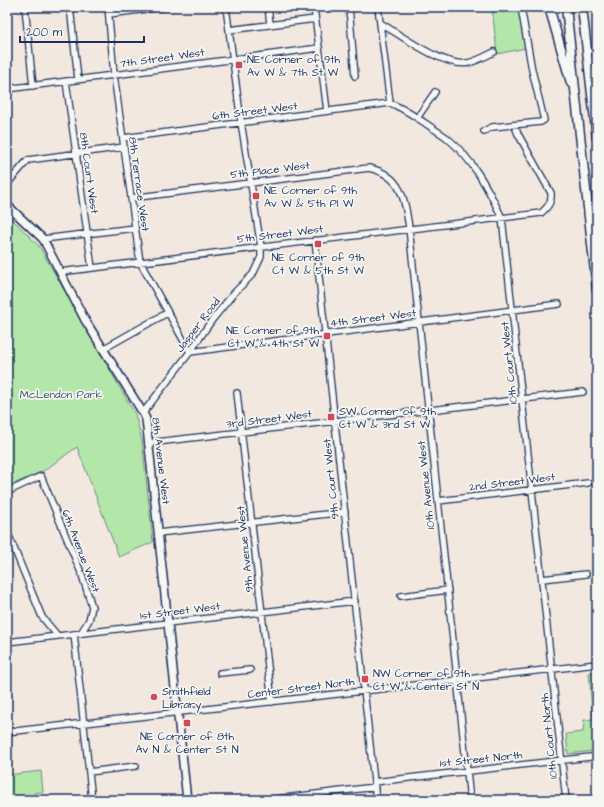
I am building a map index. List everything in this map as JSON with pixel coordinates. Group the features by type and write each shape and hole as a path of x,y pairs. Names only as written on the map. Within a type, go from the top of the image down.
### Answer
{"highway":[{"path":"549,7 577,101"},
{"path":"566,7 597,290"},
{"path":"582,7 597,138"}],"main road":[{"name":"8th Avenue West","path":"7,205 43,239 85,320 146,419 187,800"}],"street":[{"path":"26,7 33,86"},
{"path":"70,7 78,79"},
{"name":"8th Terrace West","path":"108,7 114,75 140,262 190,352"},
{"path":"109,14 163,7"},
{"path":"226,7 241,122 261,247"},
{"path":"268,7 270,24"},
{"path":"314,7 327,112"},
{"path":"349,7 355,76"},
{"path":"378,7 390,103"},
{"path":"426,7 432,7"},
{"path":"484,131 492,126 516,125 541,122 544,120 532,70 521,7"},
{"path":"229,30 315,19"},
{"path":"380,23 440,58 456,63 475,61 494,52"},
{"name":"7th Street West","path":"7,89 319,48"},
{"name":"8th Court West","path":"66,81 92,268"},
{"path":"418,118 435,92"},
{"name":"6th Street West","path":"123,138 390,103"},
{"name":"10th Court West","path":"390,103 418,118 445,136 459,149 488,189 502,218 552,670"},
{"name":"5th Street West","path":"60,272 541,213 548,206 551,193 518,134 516,125"},
{"path":"7,184 28,160 124,147"},
{"name":"5th Place West","path":"131,198 369,168 376,169 386,174 402,193"},
{"name":"10th Avenue West","path":"402,193 409,228 470,800"},
{"path":"43,239 135,228"},
{"name":"9th Court West","path":"315,240 376,800"},
{"name":"Jasper Road","path":"143,413 190,352 212,320 234,293 253,274 261,257 261,247"},
{"name":"4th Street West","path":"190,352 559,304"},
{"path":"103,349 167,313"},
{"name":"3rd Street West","path":"148,443 583,392"},
{"name":"9th Avenue West","path":"237,393 272,702"},
{"name":"6th Avenue West","path":"7,492 41,476 82,575 92,607 89,620 81,633"},
{"name":"2nd Street West","path":"438,501 588,483"},
{"path":"158,533 345,512"},
{"path":"7,531 42,617 57,635"},
{"path":"542,579 586,574"},
{"path":"401,596 448,590"},
{"name":"1st Street West","path":"7,642 354,601"},
{"path":"74,634 92,800"},
{"name":"Center Street North","path":"7,732 597,664"},
{"path":"220,673 250,670"},
{"name":"10th Court North","path":"552,670 566,800"},
{"name":"1st Street North","path":"267,800 467,771 590,757"},
{"path":"89,772 136,766"}],"green space":[{"path":"492,7 518,7 526,48 497,54"},
{"name":"McLendon Park","path":"7,214 39,246 135,414 142,440 153,542 119,557 77,447 45,470 7,487"},
{"path":"597,672 597,722 593,751 568,754 566,734 583,732 584,720 593,719 589,673"},
{"path":"41,771 43,792 34,793 34,800 8,800 7,775"}],"place":[{"name":"NE Corner of 9th Av W & 7th St W","path":"239,65"},
{"name":"NE Corner of 9th Av W & 5th Pl W","path":"256,196"},
{"name":"NE Corner of 9th Ct W & 5th St W","path":"318,244"},
{"name":"NE Corner of 9th Ct W & 4th St W","path":"327,336"},
{"name":"SW Corner of 9th Ct W & 3rd St W","path":"331,417"},
{"name":"NW Corner of 9th Ct W & Center St N","path":"365,679"},
{"name":"Smithfield Library","path":"154,697"},
{"name":"NE Corner of 8th Av N & Center St N","path":"187,723"}]}
